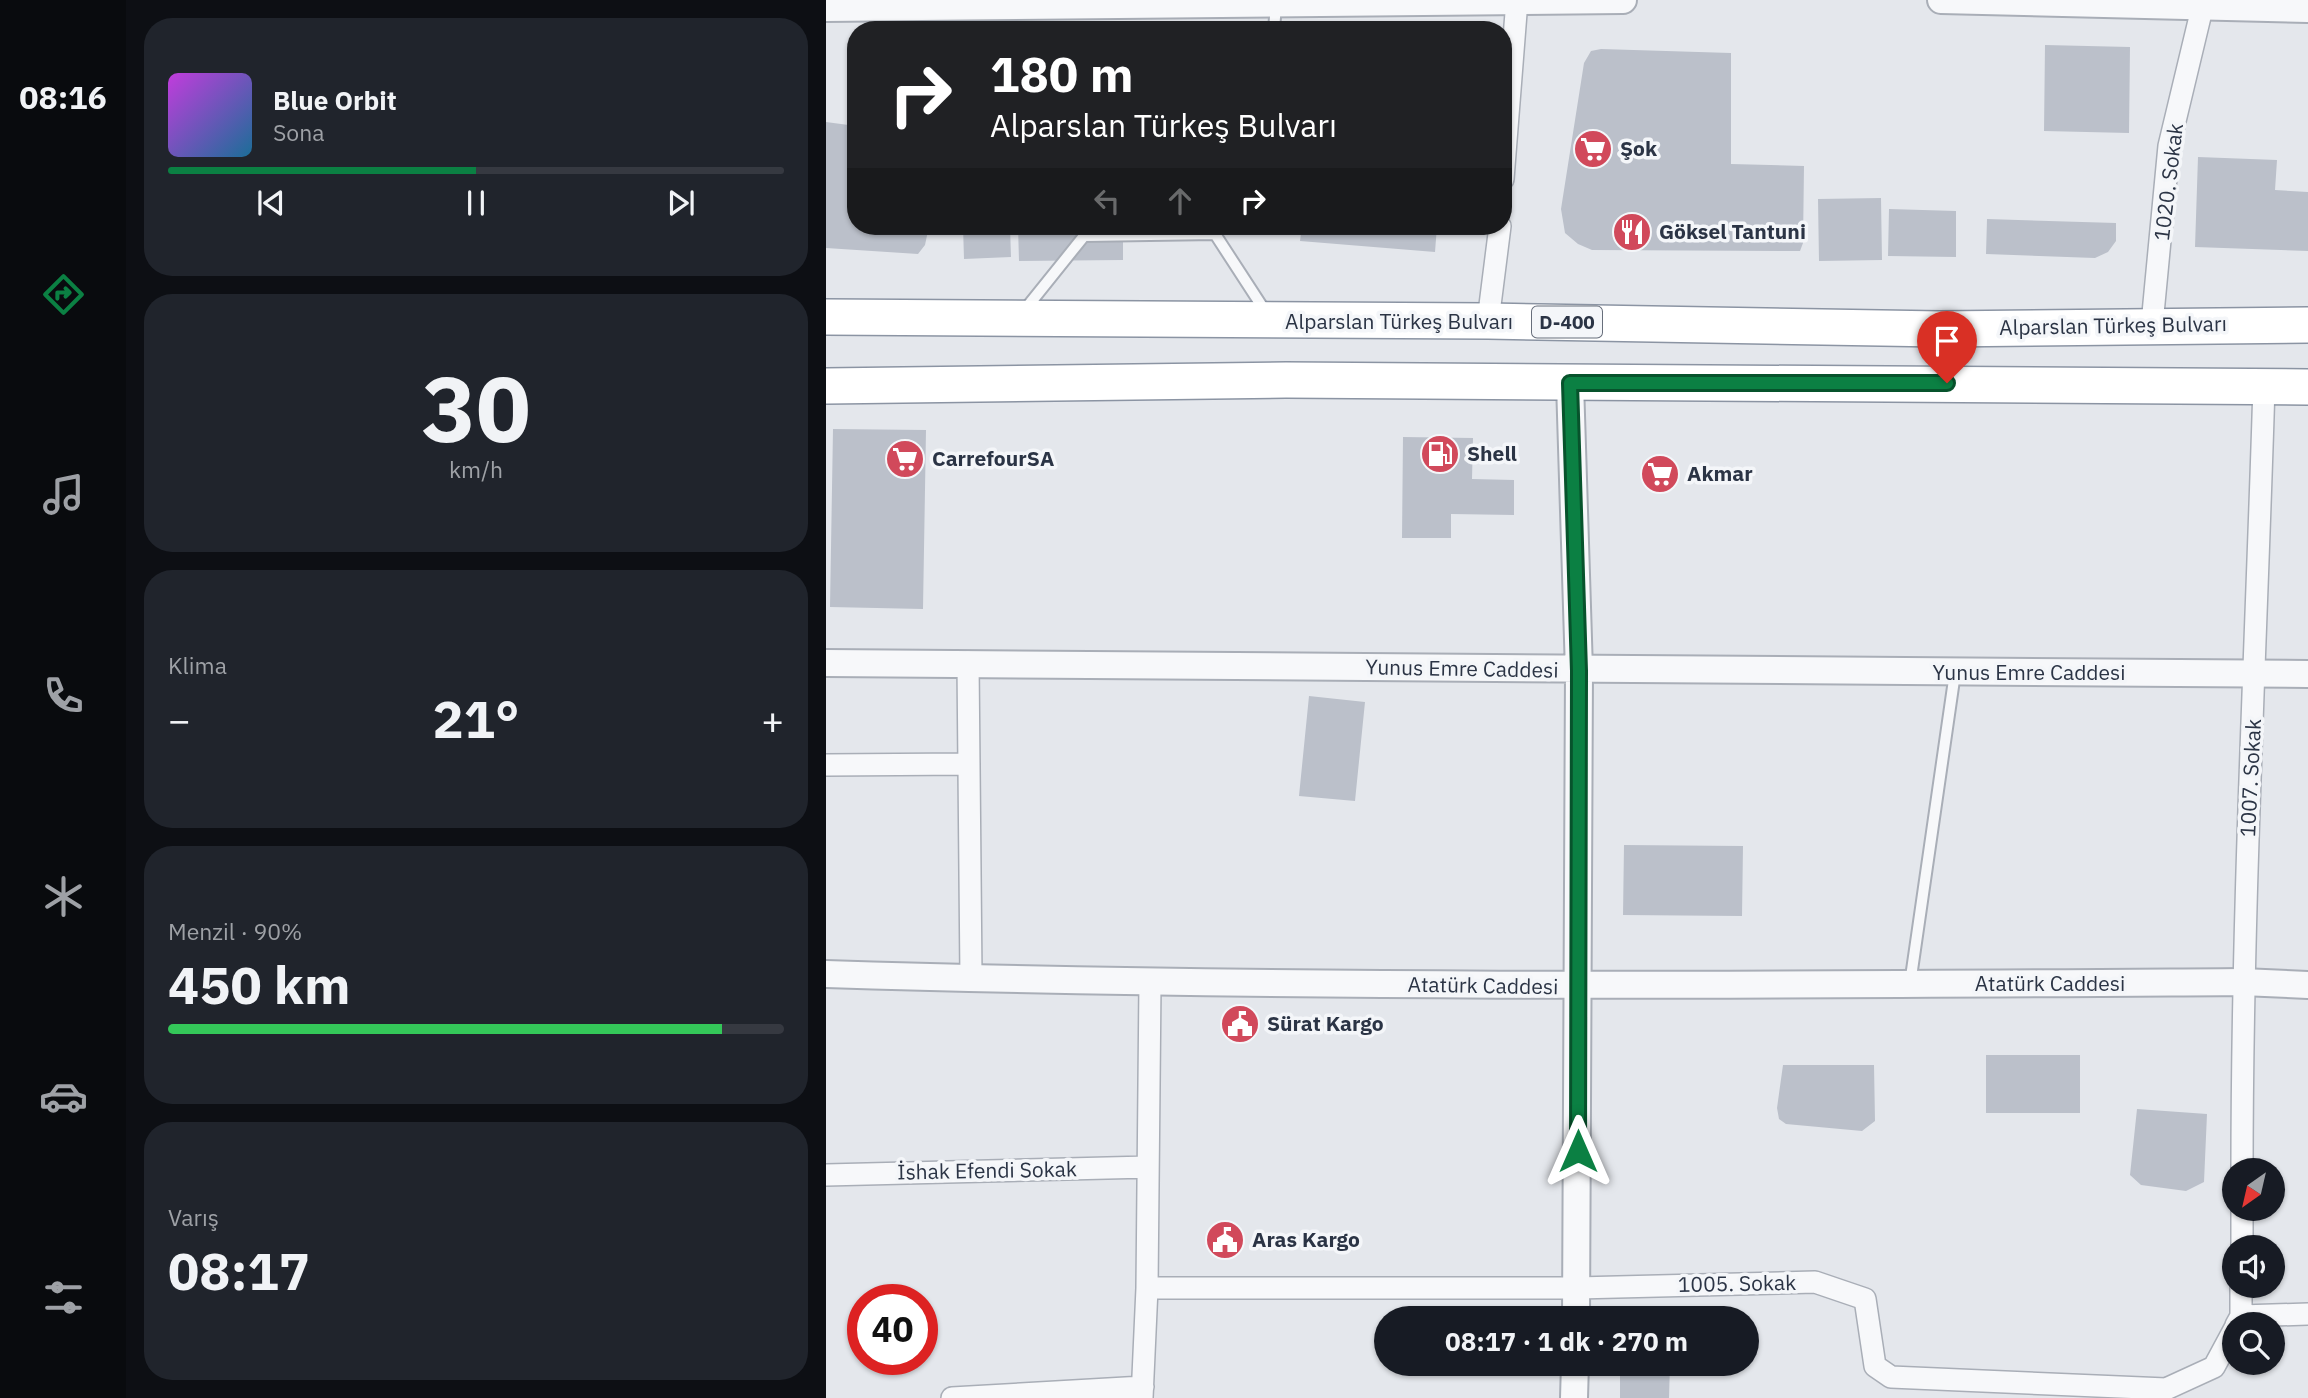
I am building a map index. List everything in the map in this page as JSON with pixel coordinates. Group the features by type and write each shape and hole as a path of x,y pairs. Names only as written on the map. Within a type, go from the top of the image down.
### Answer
{"highway":[{"name":"Alparslan Türkeş Bulvarı","path":"826,317 1272,322 1488,321 1940,329 2152,324 2308,325"},
{"path":"826,386 1286,380 2308,387"}],"street":[{"path":"826,8 1275,17 1517,1 1623,0"},
{"path":"1941,0 2204,3 2308,9"},
{"path":"1512,65 1517,1"},
{"name":"1020. Sokak","path":"2152,324 2169,146 2204,3"},
{"path":"1488,321 1499,235"},
{"path":"1570,383 1579,671 1576,1306"},
{"name":"1007. Sokak","path":"2242,1158 2242,982 2256,675 2264,386"},
{"path":"968,662 971,978"},
{"name":"Yunus Emre Caddesi","path":"826,663 968,662 1579,671 2308,674"},
{"path":"826,765 969,764"},
{"name":"Atatürk Caddesi","path":"826,974 1150,982 1579,986 2242,982 2308,985"},
{"path":"952,1398 1142,1393 1147,1288 1150,982"},
{"name":"İshak Efendi Sokak","path":"826,1175 1148,1167"},
{"name":"1005. Sokak","path":"1147,1288 1577,1288 1815,1282 1865,1299 1875,1366 1891,1377 2166,1389 2214,1367 2222,1352"},
{"path":"2285,1317 2308,1314"},
{"path":"1574,1398 1575,1376"}],"lane":[{"path":"1017,319 1084,236 1106,235"},
{"path":"1220,235 1272,322"},
{"path":"1910,984 1955,673"}],"building":[{"path":"2045,45 2130,47 2129,133 2044,131"},
{"path":"1601,49 1731,53 1731,164 1804,166 1803,243 1800,251 1592,250 1578,244 1565,233 1561,209 1584,63 1591,51"},
{"path":"826,122 847,125 847,235 927,235 925,245 918,254 826,248"},
{"path":"2198,157 2277,160 2275,190 2308,192 2308,251 2195,247"},
{"path":"1881,198 1882,260 1819,261 1818,199"},
{"path":"1889,209 1956,211 1956,257 1888,256"},
{"path":"1987,219 2116,223 2116,241 2108,252 2095,258 1986,254"},
{"path":"963,235 1010,235 1011,257 964,259"},
{"path":"1018,235 1123,235 1123,260 1019,261"},
{"path":"1301,235 1436,235 1435,252 1300,241"},
{"path":"833,429 926,430 923,609 830,607"},
{"path":"1403,437 1473,438 1472,479 1514,480 1514,515 1451,514 1451,538 1402,538"},
{"path":"1309,696 1365,702 1355,801 1299,796"},
{"path":"1624,845 1743,846 1742,916 1623,915"},
{"path":"1986,1055 2080,1055 2080,1113 1986,1113"},
{"path":"1783,1065 1874,1065 1875,1121 1862,1131 1786,1124 1779,1119 1777,1108"},
{"path":"2137,1109 2207,1114 2204,1182 2186,1191 2141,1185 2130,1175"},
{"path":"1620,1376 1670,1376 1669,1398 1620,1398"}],"place":[{"name":"Şok","path":"1593,149"},
{"name":"Göksel Tantuni","path":"1632,232"},
{"name":"Shell","path":"1440,454"},
{"name":"CarrefourSA","path":"905,459"},
{"name":"Akmar","path":"1660,474"},
{"name":"Sürat Kargo","path":"1240,1024"},
{"name":"Aras Kargo","path":"1225,1240"}],"route":[{"path":"1578,1151 1579,671 1570,383 1947,383"}]}
